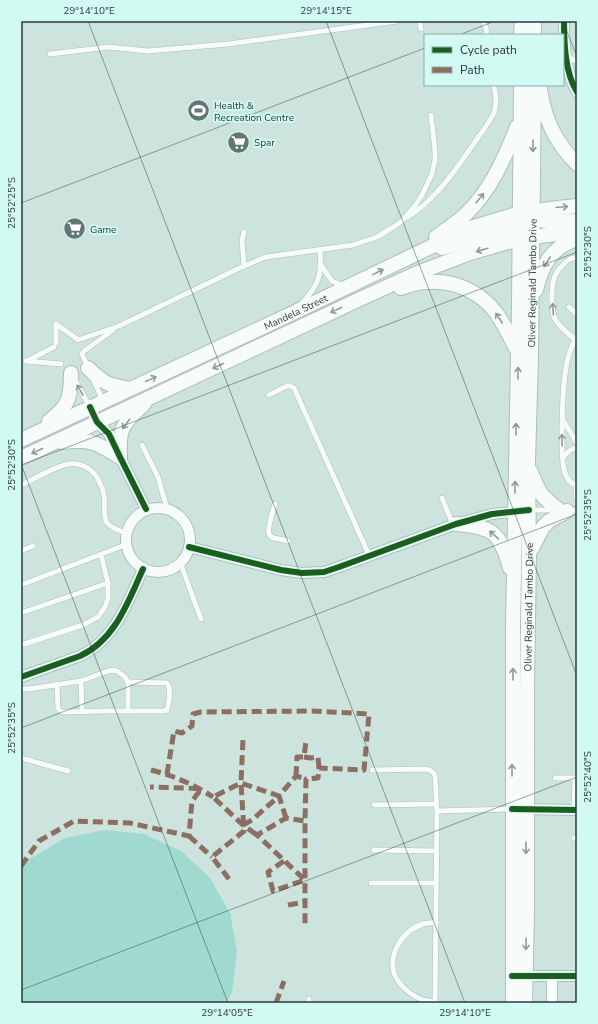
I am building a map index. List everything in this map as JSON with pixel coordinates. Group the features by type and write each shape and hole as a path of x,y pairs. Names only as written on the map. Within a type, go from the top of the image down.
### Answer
{"main road":[{"path":"521,34 522,21"},
{"path":"534,21 534,34"},
{"path":"520,86 520,119 528,214"},
{"path":"528,214 534,86"},
{"path":"540,86 544,109 551,130 567,154 577,164"},
{"path":"407,258 459,220 475,204 494,180 520,119"},
{"name":"Mandela Street","path":"26,437 293,313 470,228 528,214 577,206"},
{"path":"528,214 547,222 577,221"},
{"name":"Oliver Reginald Tambo Drive","path":"513,1003 519,976 519,809 513,627 518,352 523,235 528,214"},
{"path":"407,258 498,232 511,230 523,235"},
{"name":"Mandela Street","path":"21,458 415,274 523,235 577,231"},
{"name":"Oliver Reginald Tambo Drive","path":"519,809 529,556 528,462 531,312 523,235"},
{"path":"531,312 538,282 544,265 559,248 577,239"},
{"path":"360,299 428,282 457,285 477,293 488,304 502,322 518,352"},
{"path":"26,437 55,416 65,406 70,395 71,388 67,368"},
{"path":"88,368 104,383 130,389"},
{"path":"120,457 122,429 131,417 150,398"},
{"path":"52,443 88,441 100,445 120,457"},
{"path":"528,462 536,485 546,500 570,509"},
{"path":"529,556 543,527 549,521 570,509"},
{"path":"454,524 475,525 492,532 497,536 504,547 514,582"},
{"name":"Oliver Reginald Tambo Drive","path":"519,976 525,1003"}],"street":[{"path":"564,21 570,76 577,92"},
{"path":"103,401 110,416 109,434"},
{"path":"90,407 97,422 109,434 146,509"},
{"path":"157,507 168,509 176,513 188,528 190,538 189,547 184,558 176,566 166,571 154,572 143,569 131,559 127,552 125,545 126,534 131,521 146,509 157,507"},
{"path":"189,547 281,570 302,573 324,572 454,524 483,516 529,510"},
{"path":"21,677 80,656 96,646 115,626 143,569"},
{"path":"519,809 575,810"},
{"path":"519,976 577,976"},
{"path":"552,976 552,1003"}],"lane":[{"path":"50,54 109,48 148,51 228,44 376,22 397,21"},
{"path":"420,21 421,29"},
{"path":"483,21 487,34"},
{"path":"567,56 577,62"},
{"path":"402,220 414,213 432,198 472,146 494,113 496,102 494,86"},
{"path":"90,407 67,368 26,361 55,345 56,324 77,339 119,326 244,266 266,257 353,246 387,231 402,220 415,206 432,174 435,151 431,114"},
{"path":"244,232 242,241 244,266"},
{"path":"293,313 309,296 316,284 321,265 320,250"},
{"path":"529,510 570,509 576,486 568,479 564,470 562,417 568,355 576,338 555,319 553,313 552,285 555,274 569,260 574,257 577,258"},
{"path":"321,265 332,281 341,285 350,286"},
{"path":"569,307 577,314"},
{"path":"103,401 83,353 119,326"},
{"path":"269,395 287,386 294,388 369,556"},
{"path":"562,417 566,427 577,443"},
{"path":"142,445 158,477 168,509"},
{"path":"563,456 577,447"},
{"path":"21,485 64,466 74,464 85,466 97,476 103,492 104,516 106,522 111,527 126,534"},
{"path":"442,498 454,524"},
{"path":"275,504 269,534 272,537 288,541"},
{"path":"21,585 125,545"},
{"path":"21,551 33,546"},
{"path":"21,645 83,625 98,617 105,607 108,598 108,583 101,555"},
{"path":"180,562 201,619"},
{"path":"21,613 108,583"},
{"path":"21,689 81,681 112,670 121,674 128,682 128,711"},
{"path":"81,681 82,712"},
{"path":"56,684 58,708 62,712 167,710 169,705 169,685 166,682 128,682"},
{"path":"21,758 68,771"},
{"path":"372,770 426,769 431,770 435,776 437,811 436,1003 422,1000 404,987 394,971 393,958 398,944 408,933 422,924 436,922"},
{"path":"555,778 576,778 575,810"},
{"path":"374,805 436,804"},
{"path":"437,811 519,809"},
{"path":"374,850 436,851"},
{"path":"371,883 436,883"}],"green space":[{"path":"105,830 144,834 181,851 210,878 230,913 237,952 232,992 227,1003 21,1003 21,868 28,860 65,838"}],"marked path":[{"path":"167,774 174,731 182,733 192,726 193,714 201,712 312,711 369,714 364,770 319,768 318,778 306,779 305,928"},
{"path":"229,879 212,857 244,831 241,783 243,739"},
{"path":"296,776 297,757 304,757 306,741"},
{"path":"304,757 318,757 319,768"},
{"path":"151,770 183,781 213,797"},
{"path":"286,818 279,796 296,776 306,779"},
{"path":"243,825 252,820 279,796 241,783 213,797 243,825 257,835"},
{"path":"21,866 39,841 74,821 130,823 189,836 192,801 201,789 150,787"},
{"path":"284,861 268,872 273,891 305,880 257,835 286,818 305,821"},
{"path":"189,836 212,857"},
{"path":"288,905 305,902"},
{"path":"276,1003 284,981"}],"cycle path":[{"path":"564,21 565,48 568,67 577,92"},
{"path":"90,407 97,422 109,434 146,509"},
{"path":"189,547 281,570 302,573 324,572 456,524 492,514 529,510"},
{"path":"21,677 80,656 92,649 102,640 119,619 143,569"},
{"path":"512,809 577,810"},
{"path":"512,976 577,976"}],"place":[{"name":"Health & Recreation Centre","path":"198,111"},
{"name":"Spar","path":"238,142"},
{"name":"Game","path":"74,229"}]}
